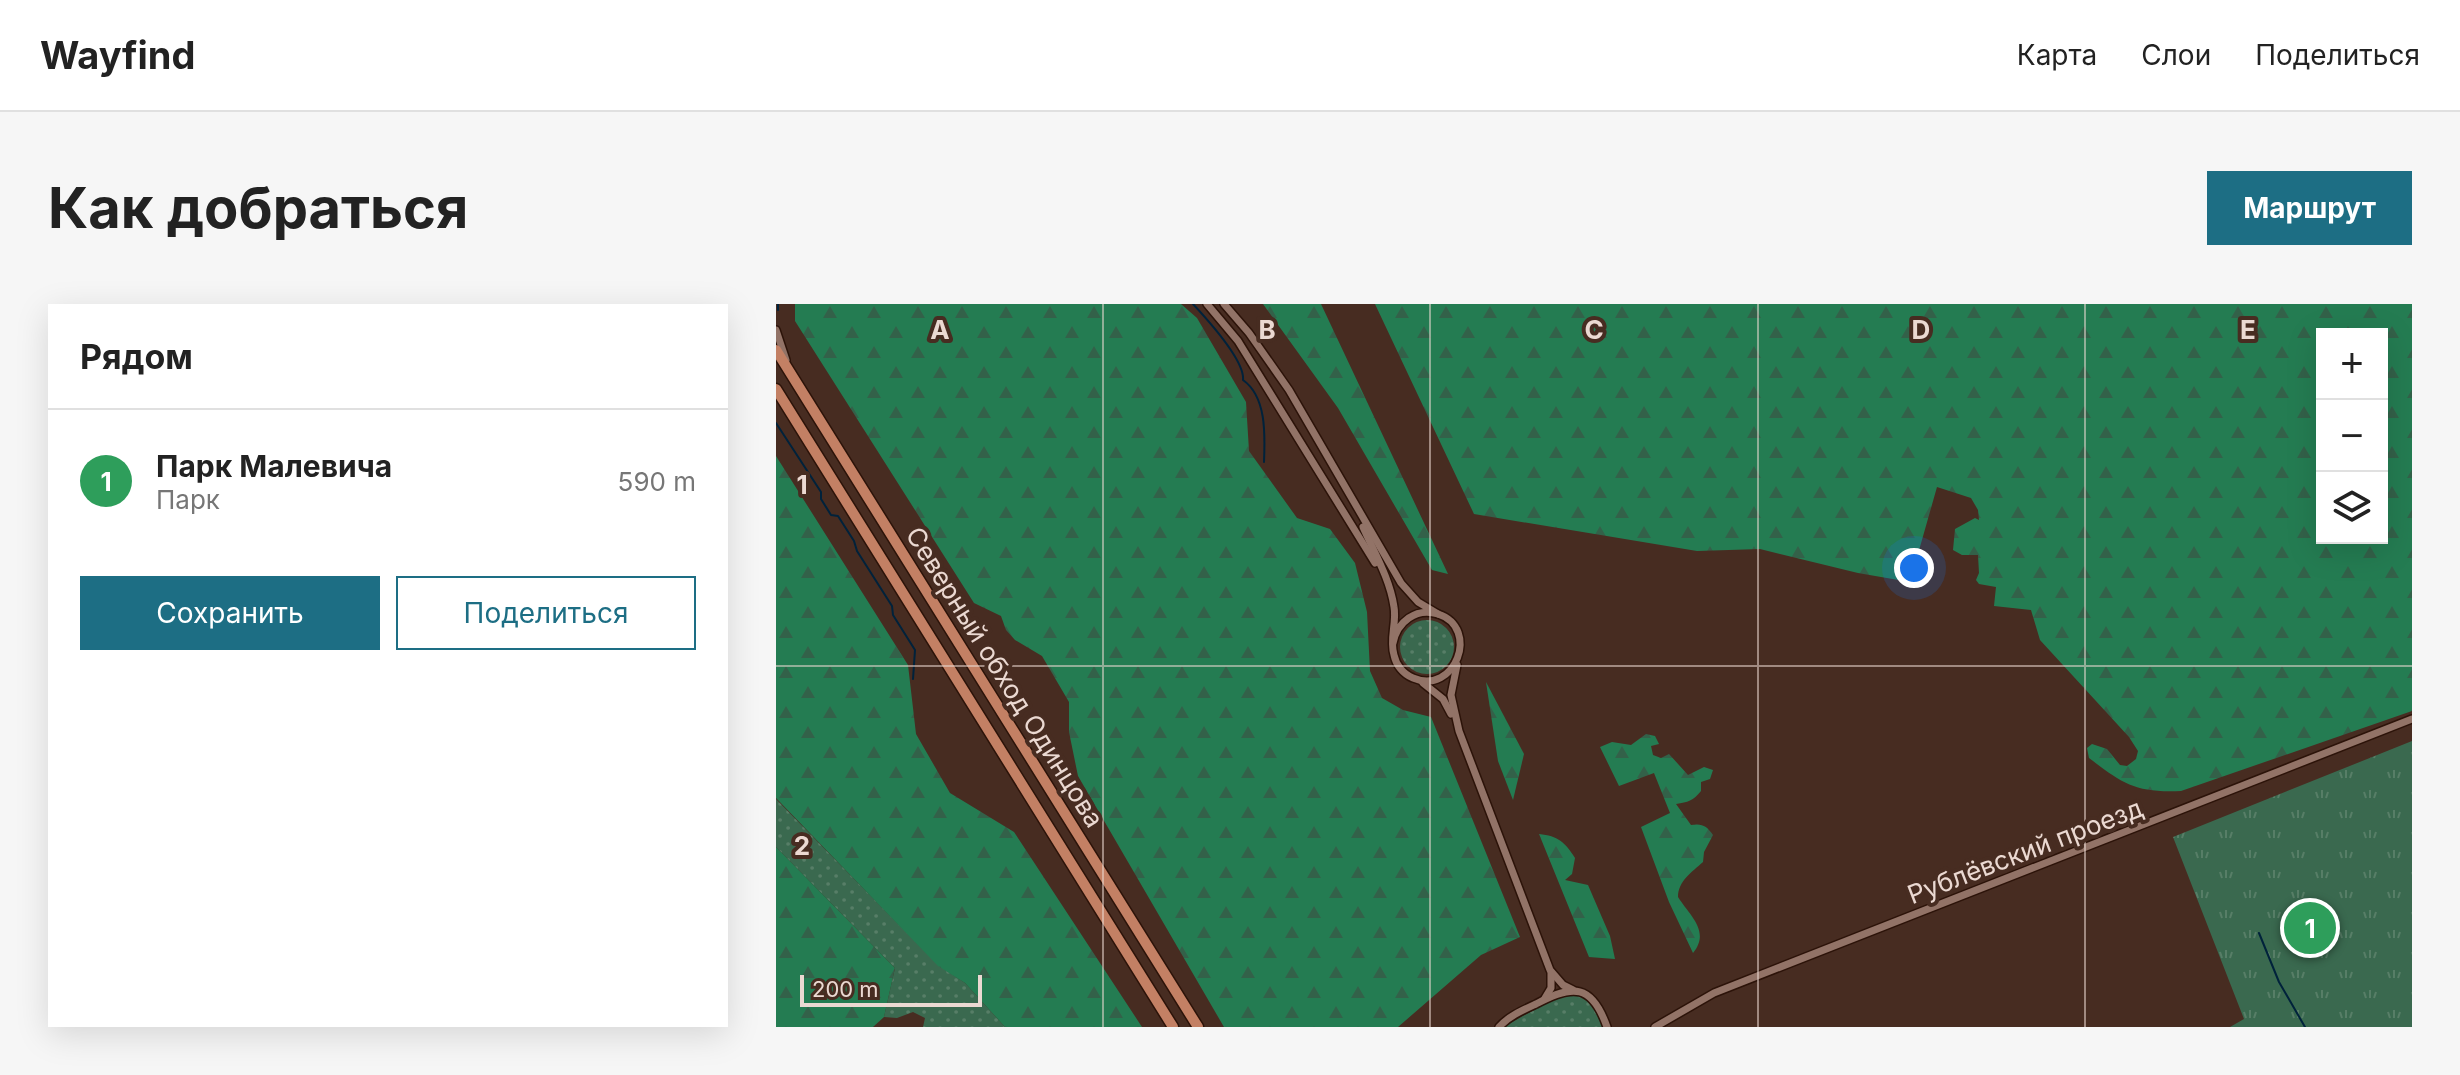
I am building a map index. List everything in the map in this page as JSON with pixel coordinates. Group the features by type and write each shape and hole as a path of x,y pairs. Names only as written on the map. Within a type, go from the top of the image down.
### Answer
{"highway":[{"name":"Северный обход Одинцова","path":"776,350 1198,1027"},
{"name":"Северный обход Одинцова","path":"776,389 1173,1027"}],"street":[{"path":"1207,304 1247,355 1362,545 1385,577"},
{"path":"1224,304 1249,333 1289,390 1401,583 1418,602 1448,620 1458,633 1460,655 1451,695 1459,731"},
{"path":"776,330 795,380"},
{"path":"776,401 803,430"},
{"path":"1352,501 1385,577 1395,610 1395,660 1410,676 1426,684 1443,699 1459,731 1550,970 1551,988 1545,999"},
{"path":"1393,643 1398,627 1411,616 1427,612 1438,614"},
{"path":"1410,676 1426,681 1442,677 1451,670 1460,655"},
{"name":"Рублёвский проезд","path":"1655,1027 1714,993 2412,719"},
{"path":"1550,970 1563,985 1589,995 1596,1002 1607,1027"},
{"path":"1499,1027 1545,999 1573,990"}],"green space":[{"path":"795,304 1181,304 1197,318 1246,402 1249,451 1297,518 1330,529 1355,563 1367,612 1370,671 1382,698 1403,710 1431,717 1520,937 1481,955 1398,1027 1224,1027 1078,776 1069,732 1069,702 1042,656 1015,640 1006,630 1001,616 974,603 795,321"},
{"path":"1263,304 1321,304 1448,574 1432,570 1338,408"},
{"path":"1375,304 2412,304 2412,711 2181,791 2152,790 2131,785 2089,758 2087,748 2092,744 2107,749 2120,765 2127,766 2136,759 2138,751 2129,737 2040,640 2031,610 1994,606 1996,587 1979,584 1976,580 1979,573 1978,555 1962,555 1953,550 1955,529 1975,518 1979,520 1978,510 1971,498 1937,487 1910,582 1760,549 1697,551 1474,514"},
{"path":"776,456 908,665 916,734 950,793 1014,832 1142,1027 1005,1027 965,983 938,966 776,798"},
{"path":"1427,620 1446,628 1454,647 1446,666 1427,674 1408,666 1400,647 1408,628"},
{"path":"1486,682 1524,754 1513,800 1498,761"},
{"path":"1646,734 1655,736 1659,744 1651,746 1653,755 1661,758 1669,754 1688,775 1704,767 1713,770 1710,779 1701,782 1701,791 1695,797 1676,804 1691,825 1704,826 1713,835 1704,852 1703,862 1686,877 1679,891 1678,897 1699,930 1700,938 1693,953 1669,902 1641,827 1670,813 1654,773 1619,786 1600,747 1612,742 1631,745"},
{"path":"2412,741 2412,1027 2230,1027 2244,1019 2173,837"},
{"path":"776,799 938,965 965,983 1005,1027 923,1027 925,1018 913,1012 897,1018 884,1017 895,968 776,847"},
{"path":"1539,834 1560,841 1575,858 1572,874 1565,880 1588,885 1610,936 1615,959 1589,957"},
{"path":"776,847 895,968 884,1017 873,1027 776,1027"},
{"path":"1575,994 1593,1007 1603,1027 1503,1027 1561,995"}],"waterway":[{"path":"778,304 778,310"},
{"path":"1193,304 1231,351 1243,380 1257,396 1263,418 1264,462"},
{"path":"776,423 821,492 821,499 831,515 838,516 892,606 893,615 915,650 913,679"},
{"path":"2259,933 2279,982 2305,1027"}],"place":[{"name":"Парк Малевича","path":"2310,928"}]}
